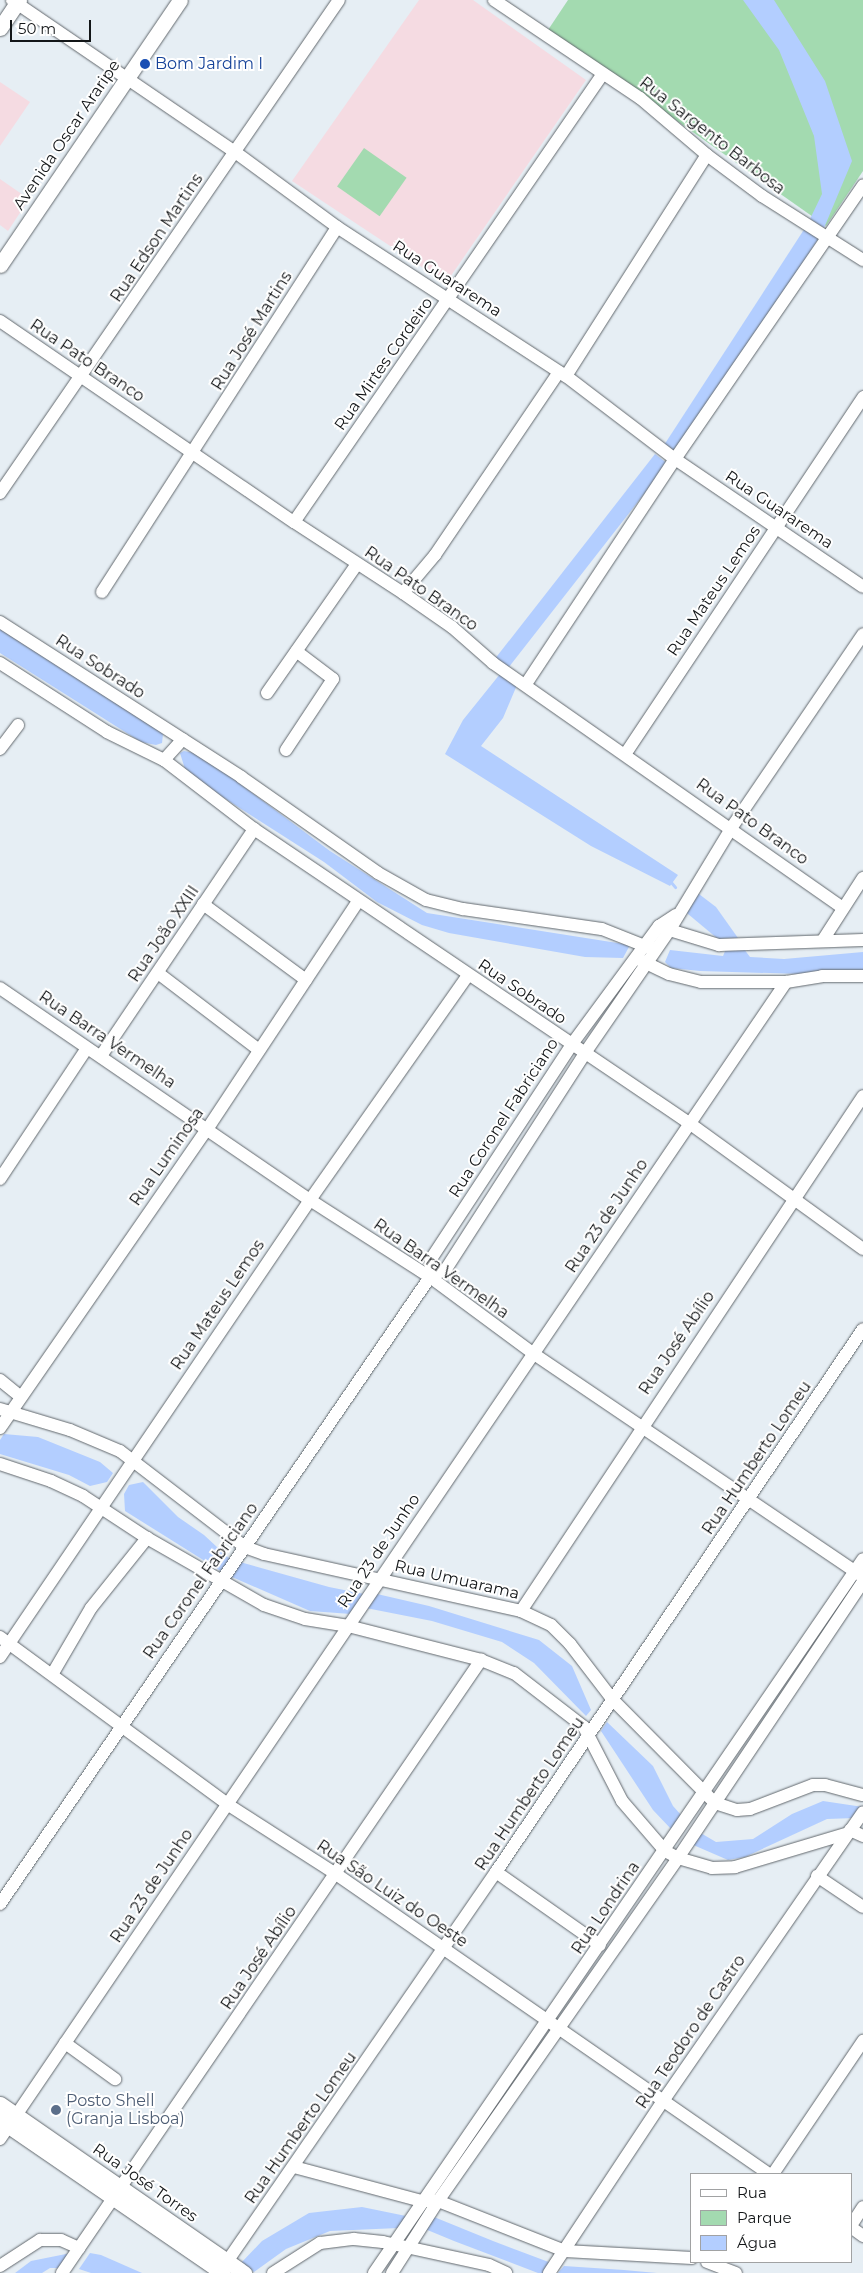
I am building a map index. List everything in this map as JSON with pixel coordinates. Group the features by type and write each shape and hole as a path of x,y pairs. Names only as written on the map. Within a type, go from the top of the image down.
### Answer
{"street":[{"name":"Avenida Oscar Araripe","path":"0,265 180,0"},
{"name":"Rua Edson Martins","path":"0,494 339,0"},
{"name":"Rua Sargento Barbosa","path":"494,0 658,112 707,155 762,196 863,260"},
{"name":"Rua Guararema","path":"16,1 235,152 337,227 449,298 563,374 675,459 863,587"},
{"path":"0,28 16,1"},
{"name":"Rua Mirtes Cordeiro","path":"294,522 602,75"},
{"path":"403,592 435,555 563,374 707,155"},
{"path":"526,684 675,459 792,292 827,236 863,185"},
{"name":"Rua José Martins","path":"102,592 194,452 337,227"},
{"name":"Rua Pato Branco","path":"0,321 80,378 194,452 294,522 403,592 452,627 493,663 732,827 843,908"},
{"name":"Rua Mateus Lemos","path":"626,753 863,397"},
{"path":"267,692 357,564"},
{"name":"Rua Sobrado","path":"0,622 182,739 378,873 426,900 463,909 602,929 650,947"},
{"name":"Rua Coronel Fabriciano","path":"430,1277 431,1259 572,1044 676,915 732,827 863,634"},
{"path":"286,750 334,679 296,651"},
{"name":"Rua Sobrado","path":"0,663 107,732 164,760 254,829 689,1123 792,1200 863,1249"},
{"path":"0,749 18,725"},
{"path":"164,760 182,739"},
{"name":"Rua João XXIII","path":"101,1056 254,829"},
{"path":"823,940 863,878"},
{"name":"Rua Luminosa","path":"0,1428 5,1410 20,1396 208,1128 358,901"},
{"path":"203,904 306,980"},
{"path":"664,928 719,945 863,940"},
{"path":"640,960 669,974 701,982 786,982 822,976 863,976"},
{"name":"Rua Coronel Fabriciano","path":"0,1904 121,1724 430,1277 446,1268 584,1053 640,960"},
{"path":"158,973 259,1050"},
{"name":"Rua Mateus Lemos","path":"0,1658 5,1641 103,1507 132,1459 468,975"},
{"name":"Rua 23 de Junho","path":"6,2125 65,2043 786,982"},
{"name":"Rua Barra Vermelha","path":"0,988 86,1048 101,1056 208,1128 310,1200 430,1277 534,1354 859,1574"},
{"path":"0,1179 86,1048"},
{"name":"Rua José Abílio","path":"522,1610 641,1426 863,1096"},
{"name":"Rua Humberto Lomeu","path":"223,2270 589,1737 863,1330"},
{"path":"0,1380 20,1396"},
{"name":"Rua Umuarama","path":"5,1410 70,1430 132,1459 245,1547 378,1580 522,1610 557,1631 613,1700 706,1791 715,1803"},
{"path":"0,1464 51,1480 103,1507 147,1538 264,1605 305,1619 348,1626 482,1660 514,1673 584,1727 622,1800 665,1851 678,1858 712,1868 735,1867 848,1832 863,1836"},
{"path":"53,1673 92,1608 147,1538"},
{"name":"Rua Londrina","path":"392,2273 438,2201 560,2029 715,1803 752,1735 859,1574 863,1559"},
{"name":"Rua Londrina","path":"374,2273 391,2245 548,2022 706,1791 752,1735 863,1582"},
{"name":"Rua São Luiz do Oeste","path":"5,1641 53,1673 227,1804 336,1874 767,2173"},
{"name":"Rua José Abílio","path":"67,2272 79,2248 482,1660"},
{"path":"715,1803 737,1810 750,1809 813,1785 825,1785 863,1795"},
{"name":"Rua Teodoro de Castro","path":"549,2273 663,2101 863,1812"},
{"path":"496,1872 600,1945"},
{"path":"817,1876 863,1907"},
{"path":"775,2173 863,2041"},
{"path":"65,2043 115,2079"},
{"name":"Rua José Torres","path":"0,2104 6,2125 117,2194 223,2270 244,2273"},
{"path":"294,2167 422,2201 438,2201 565,2251 690,2258"},
{"path":"853,2222 863,2207"},
{"path":"273,2273 320,2243 354,2239 489,2265 506,2273"},
{"path":"0,2266 40,2240 61,2240 79,2248"},
{"path":"709,2265 736,2273"}],"shaded area":[{"path":"419,0 473,0 586,80 446,283 292,181"},
{"path":"0,82 30,102 0,146"},
{"path":"0,179 29,199 8,231 0,225"}],"green space":[{"path":"568,0 863,0 863,171 826,226 548,30"},
{"path":"364,148 407,178 380,216 337,187"}],"water":[{"path":"743,0 774,0 825,81 852,161 824,228 810,219 822,194 814,136 779,50"},
{"path":"805,228 819,237 677,457 662,448"},
{"path":"655,454 668,464 508,668 496,658"},
{"path":"0,629 157,729 163,734 162,743 156,745 141,742 0,653"},
{"path":"500,674 517,685 503,718 481,746 678,875 670,886 591,846 445,754 463,720"},
{"path":"184,751 200,754 330,851 427,913 630,945 623,958 585,957 449,933 422,925 377,902 324,862 221,796 185,769 180,753"},
{"path":"695,891 716,907 738,938 718,939 682,909"},
{"path":"726,949 744,949 750,957 784,959 863,952 863,970 802,974 700,971 671,968 665,962 670,950 723,956"},
{"path":"4,1434 38,1437 100,1462 113,1473 107,1482 90,1486 69,1475 0,1454 0,1440"},
{"path":"143,1482 178,1517 204,1535 231,1560 224,1573 125,1511 124,1494 129,1485"},
{"path":"240,1562 329,1587 364,1594 351,1614 310,1611 232,1577"},
{"path":"377,1594 429,1606 539,1640 572,1666 591,1710 586,1716 534,1663 502,1642 432,1621 366,1608"},
{"path":"607,1722 653,1766 673,1806 682,1816 672,1830 653,1810 601,1731"},
{"path":"823,1801 863,1807 855,1818 827,1819 745,1857 728,1860 691,1844 699,1832 716,1842 753,1839 792,1814"},
{"path":"362,2207 406,2216 399,2228 330,2231 286,2249 254,2272 241,2263 262,2241 309,2213"},
{"path":"434,2217 554,2264 547,2273 538,2273 454,2241 425,2229"},
{"path":"71,2253 60,2268 50,2268 42,2273 15,2273 31,2261"},
{"path":"90,2253 101,2255 142,2273 91,2273 79,2269"},
{"path":"564,2266 624,2270 657,2273 558,2273"}],"waterway":[{"path":"670,881 675,887"}],"place":[{"name":"Bom Jardim I","path":"145,64"},
{"name":"Posto Shell (Granja Lisboa)","path":"56,2110"}]}
